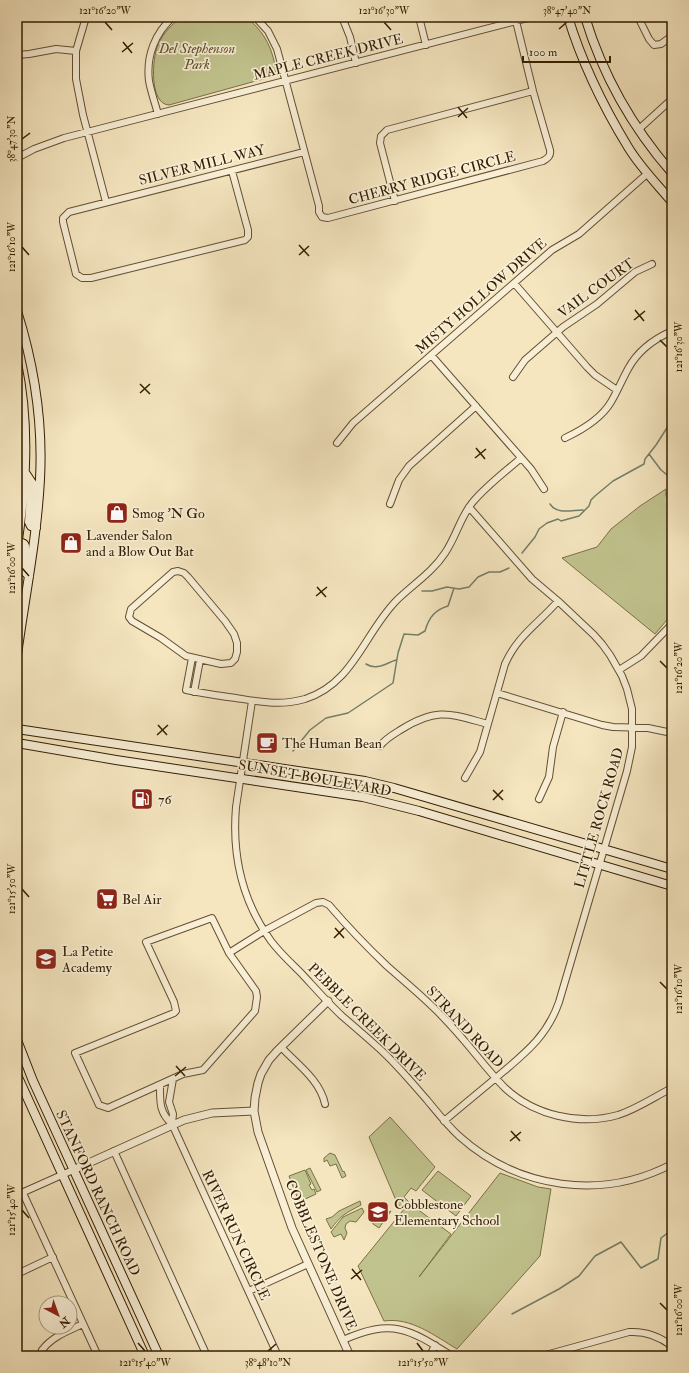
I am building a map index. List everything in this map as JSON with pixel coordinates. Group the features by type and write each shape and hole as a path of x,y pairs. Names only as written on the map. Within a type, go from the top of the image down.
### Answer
{"main road":[{"path":"568,17 575,39 593,82 628,148 672,202"},
{"path":"585,17 597,54 620,102 649,145 672,173"},
{"path":"17,311 32,367 39,419 40,448 40,478 36,528 17,655"},
{"path":"17,363 25,420 26,474 23,509 17,544 24,544 25,546 24,571 29,576"},
{"path":"26,474 32,483 29,522 31,526 36,528"},
{"name":"SUNSET BOULEVARD","path":"17,729 336,776 394,788 672,869"},
{"name":"SUNSET BOULEVARD","path":"17,743 111,759 334,792 390,803 672,886"},
{"name":"STANFORD RANCH ROAD","path":"17,1040 33,1081 159,1356"},
{"name":"STANFORD RANCH ROAD","path":"17,1075 145,1356"}],"street":[{"path":"86,17 76,51 76,79 87,132 106,202"},
{"path":"158,114 149,81 150,54 159,32 173,17"},
{"name":"CHERRY RIDGE CIRCLE","path":"255,17 268,31 278,49 319,206 319,212 322,217 328,218 543,161 548,158 551,154 533,91 516,19"},
{"path":"342,17 350,37 356,63"},
{"path":"419,17 426,45"},
{"name":"MAPLE CREEK DRIVE","path":"17,158 54,141 426,45 516,19 532,17"},
{"path":"638,17 649,39 654,45 661,44 672,36"},
{"path":"17,55 56,49 76,51"},
{"path":"395,200 380,143 381,136 387,130 533,91"},
{"path":"637,128 671,103"},
{"name":"SILVER MILL WAY","path":"232,171 248,230 248,237 245,240 91,278 82,278 75,272 63,226 63,218 69,212 304,152"},
{"name":"MISTY HOLLOW DRIVE","path":"337,444 353,423 431,355 552,250 579,234 648,173"},
{"name":"VAIL COURT","path":"513,378 525,360 556,332 597,304 635,272 652,264"},
{"path":"514,283 595,375 617,390"},
{"path":"565,438 585,427 598,416 610,403 629,367 637,356 655,340 672,332"},
{"path":"431,355 535,474 544,490"},
{"path":"390,504 399,480 409,466 476,406"},
{"path":"192,658 186,690 194,692 273,704 293,702 316,694 335,683 354,661 391,607 439,561 452,542 463,514 482,492 521,458"},
{"name":"LITTLE ROCK ROAD","path":"444,1121 496,1078 537,1041 547,1028 556,1012 630,760 633,728 632,709 627,689 610,655 594,635 528,575 469,507"},
{"path":"178,571 188,576 231,629 236,639 236,655 231,663 224,664 200,660 180,653 155,634 137,625 129,617 131,609 173,572 178,571"},
{"path":"465,778 480,752 505,664 523,636 558,601"},
{"path":"618,670 641,656 672,624"},
{"path":"194,692 200,660"},
{"path":"188,676 196,678"},
{"path":"497,693 602,725 613,727 648,728 672,733"},
{"name":"PEBBLE CREEK DRIVE","path":"252,701 240,778 235,824 237,860 244,888 253,910 264,931 285,957 328,1001 394,1064 444,1121 467,1143 497,1163 524,1175 554,1183 589,1186 611,1184 648,1175 672,1164"},
{"path":"539,799 549,778 553,747 563,712"},
{"path":"380,746 388,737 410,724 432,715 441,714 456,716 488,724"},
{"name":"STRAND ROAD","path":"229,953 264,931 316,903 322,902 329,905 378,957 443,1017 496,1078 513,1094 534,1107 559,1116 580,1119 604,1118 634,1109 672,1088"},
{"path":"212,918 229,953 256,991 258,997 255,1011 203,1070 183,1074 173,1079 108,1108 99,1105 75,1053 172,1015 176,1011 174,1002 146,942 212,918"},
{"name":"COBBLESTONE DRIVE","path":"328,1001 269,1060 261,1074 256,1090 254,1111 258,1132 292,1228 350,1356"},
{"path":"281,1047 314,1081 323,1096 325,1104"},
{"path":"172,1124 173,1114 169,1102 173,1079"},
{"path":"160,1085 161,1108 166,1119 172,1124"},
{"path":"98,1356 52,1257 20,1194 172,1124 203,1115 254,1111"},
{"name":"RIVER RUN CIRCLE","path":"172,1124 278,1356"},
{"path":"114,1151 207,1356"},
{"path":"17,1274 52,1257"},
{"path":"249,1291 308,1264"},
{"path":"42,1350 46,1344 57,1336 83,1324"},
{"path":"343,1340 372,1329 398,1329 414,1334 452,1356"},
{"path":"542,1356 629,1332 641,1332 653,1335 672,1346"},
{"path":"430,1356 435,1345"}],"green space":[{"name":"Del Stephenson Park","path":"182,17 247,18 257,27 267,42 275,67 274,76 169,105 163,103 158,97 155,89 154,60 158,45 165,33"},
{"path":"666,489 666,496 672,503 672,614 655,634 562,558 597,547 611,529 640,506"},
{"path":"390,1117 435,1167 416,1191 411,1188 404,1197 409,1202 403,1208 398,1205 369,1137"},
{"path":"330,1153 335,1155 346,1176 342,1178 336,1164 330,1166 327,1160 324,1162 324,1158"},
{"path":"310,1168 321,1190 317,1192 306,1170"},
{"path":"305,1170 311,1184 309,1185 312,1190 314,1189 316,1194 299,1202 289,1176"},
{"path":"438,1171 471,1196 456,1216 422,1190"},
{"path":"500,1173 538,1187 551,1189 540,1256 457,1349 431,1333 413,1325 404,1322 384,1321 358,1266 409,1203 451,1234 419,1277"},
{"path":"360,1201 361,1205 344,1215 331,1229 326,1219"},
{"path":"362,1208 364,1212 356,1222 350,1221 346,1224 345,1228 347,1233 344,1240 341,1234 334,1237 331,1232 343,1217"},
{"path":"391,1211 379,1228 373,1224 372,1220"}],"waterway":[{"path":"522,553 535,537 539,529 547,523 558,519 561,521 579,516 589,506 591,500 613,481 644,464 645,459 672,420"},
{"path":"649,454 661,470 671,478"},
{"path":"550,504 557,510 561,511 583,510"},
{"path":"422,591 432,591 447,587 459,589 469,587 478,577 489,572 500,572 509,568"},
{"path":"293,751 310,730 326,718 348,713 393,683 398,653 404,634 418,635 425,631 428,622 433,615 439,610 448,606 454,588"},
{"path":"366,664 378,667 396,660"},
{"path":"512,1314 559,1289 579,1276 595,1256 621,1242 641,1268 658,1259 661,1238 669,1232 672,1235"}],"place":[{"name":"Smog 'N Go","path":"117,513"},
{"name":"Lavender Salon and a Blow Out Bat","path":"71,543"},
{"name":"The Human Bean","path":"267,743"},
{"name":"76","path":"142,799"},
{"name":"Bel Air","path":"107,899"},
{"name":"La Petite Academy","path":"46,959"},
{"name":"Cobblestone Elementary School","path":"378,1212"}]}
